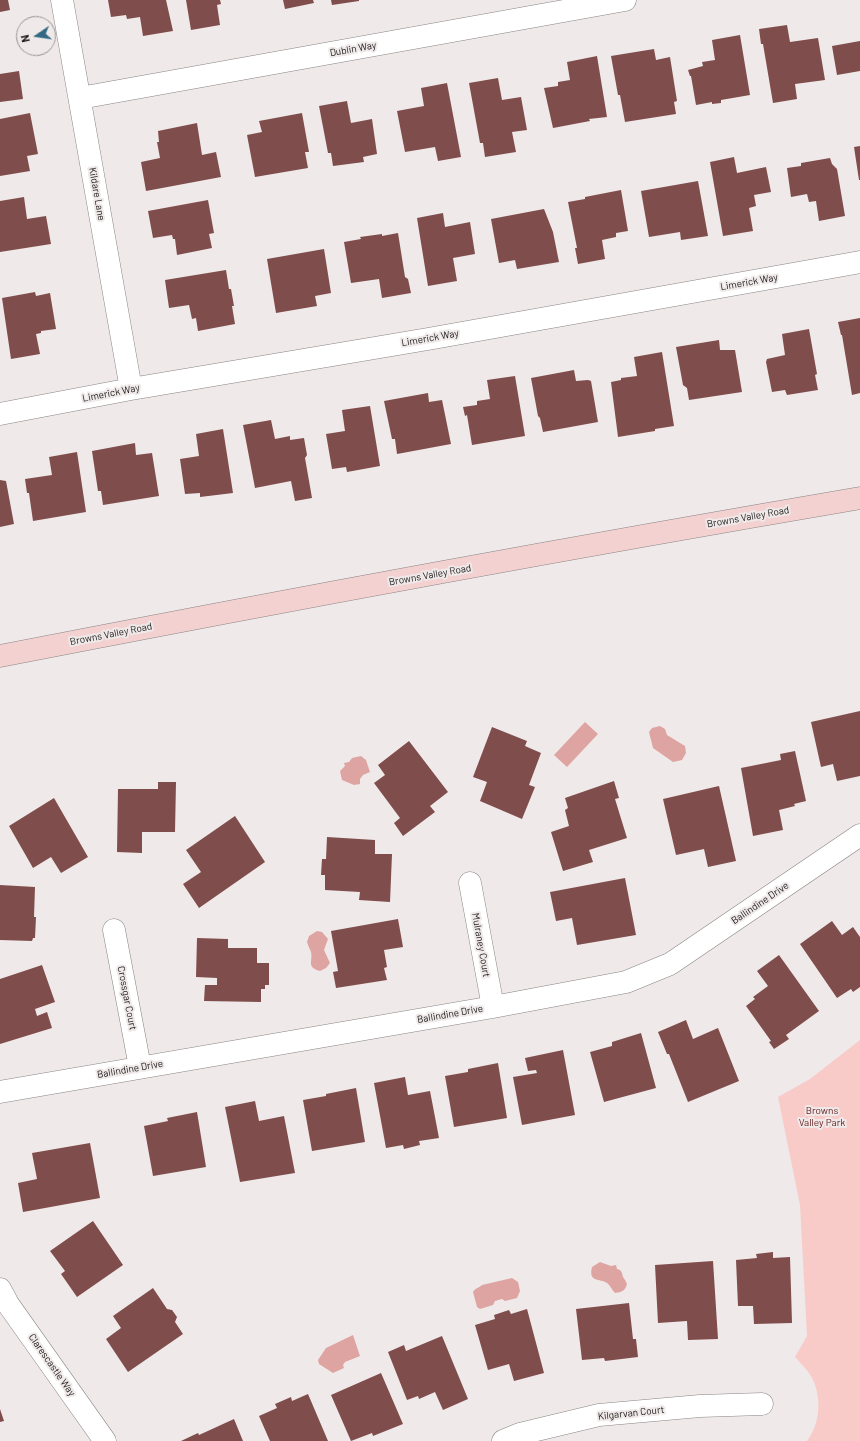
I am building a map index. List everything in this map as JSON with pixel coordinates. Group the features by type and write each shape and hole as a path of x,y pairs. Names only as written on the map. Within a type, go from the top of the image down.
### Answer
{"main road":[{"name":"Browns Valley Road","path":"0,656 256,606 728,520 860,498"}],"street":[{"name":"Kildare Lane","path":"62,0 130,389"},
{"name":"Dublin Way","path":"80,98 625,0"},
{"name":"Limerick Way","path":"0,414 130,389 428,339 860,262"},
{"name":"Ballindine Drive","path":"0,1092 493,1007 626,982 670,964 860,835"},
{"name":"Mulraney Court","path":"470,883 493,1007"},
{"name":"Crossgar Court","path":"114,930 140,1067"},
{"name":"Clarescastle Way","path":"3,1301 105,1441"},
{"name":"Kilgarvan Court","path":"503,1441 520,1434 598,1415 700,1406 762,1404"}],"green space":[{"name":"Browns Valley Park","path":"860,1040 860,1441 807,1441 815,1426 818,1400 815,1384 811,1376 795,1357 807,1336 800,1205 778,1097 810,1079"}],"shaded area":[{"path":"585,722 598,734 567,767 554,755"},
{"path":"660,726 665,729 667,735 685,746 686,753 682,760 673,762 653,748 649,732 652,728"},
{"path":"361,756 366,760 370,772 363,775 360,779 360,784 354,785 342,780 340,771 345,766 344,763 349,762 352,758"},
{"path":"317,931 322,932 328,939 324,950 330,963 326,968 320,971 313,968 311,964 311,952 307,942 309,936"},
{"path":"600,1262 611,1266 616,1265 617,1269 621,1271 627,1284 623,1291 615,1293 607,1283 593,1278 591,1272 592,1267"},
{"path":"512,1278 518,1282 520,1291 517,1298 505,1301 502,1299 495,1301 493,1305 480,1309 477,1307 473,1292 475,1290 482,1285"},
{"path":"353,1335 360,1356 345,1362 343,1365 344,1368 333,1373 319,1364 318,1360 326,1348"}],"building":[{"path":"0,0 8,0 10,10 0,12"},
{"path":"108,0 166,0 173,31 143,36 140,17 127,19 126,15 111,17"},
{"path":"186,0 220,0 221,4 217,5 220,25 191,30"},
{"path":"283,0 313,0 314,3 285,9"},
{"path":"331,0 359,0 359,1 332,5"},
{"path":"787,25 790,42 818,38 825,80 795,84 797,99 773,103 759,29"},
{"path":"740,35 750,95 721,100 721,103 712,104 712,102 696,105 691,76 688,70 703,66 702,62 715,60 712,40"},
{"path":"860,41 860,71 837,75 832,46"},
{"path":"654,49 656,60 670,57 677,101 674,102 676,114 625,122 620,95 618,95 611,56"},
{"path":"597,56 607,117 589,119 590,121 553,128 544,88 558,86 558,82 570,80 567,62"},
{"path":"19,71 23,99 0,102 0,74"},
{"path":"498,78 502,100 521,97 527,130 512,132 516,152 485,157 483,143 480,143 469,83"},
{"path":"447,83 461,157 438,161 435,147 405,152 397,111 424,106 421,88"},
{"path":"347,101 351,123 372,119 377,154 363,157 364,162 333,166 331,153 328,153 319,106"},
{"path":"30,113 38,154 27,156 30,171 0,176 0,119"},
{"path":"302,113 309,152 305,152 308,168 255,177 247,135 262,132 259,121"},
{"path":"197,123 202,155 216,152 221,177 146,191 141,162 160,158 157,142 159,142 158,131"},
{"path":"860,146 860,180 859,180 854,147"},
{"path":"734,157 737,173 766,167 771,192 754,195 756,206 749,208 753,231 723,236 710,162"},
{"path":"830,158 832,164 837,169 845,216 819,221 816,201 809,202 807,194 791,197 787,168 801,166 801,163"},
{"path":"698,181 708,236 681,240 680,232 649,237 641,191"},
{"path":"621,190 628,231 616,233 616,237 602,240 605,259 578,264 575,248 577,248 568,202"},
{"path":"24,197 27,219 46,216 51,244 0,252 0,201"},
{"path":"208,200 214,233 209,234 212,248 177,255 175,239 173,239 172,235 153,238 148,211"},
{"path":"544,209 553,232 559,262 517,269 515,260 499,263 491,219"},
{"path":"443,213 445,227 470,222 475,254 453,258 457,281 428,286 417,218"},
{"path":"398,233 405,277 408,279 411,293 382,298 379,279 351,283 344,242 361,239 360,237 382,234 382,236"},
{"path":"324,249 331,293 315,296 317,306 276,313 267,259"},
{"path":"226,270 234,306 232,306 235,324 198,331 196,318 192,319 189,305 169,308 165,280"},
{"path":"35,292 36,296 50,293 56,329 41,331 41,333 36,334 40,354 11,359 2,298"},
{"path":"860,318 860,393 852,395 842,335 838,322"},
{"path":"809,329 817,374 815,375 818,390 787,395 785,390 772,392 766,362 767,359 785,355 782,334"},
{"path":"719,340 720,350 735,350 742,392 689,400 687,388 683,385 676,347"},
{"path":"662,352 674,426 655,429 655,431 618,437 611,382 621,380 621,378 637,376 634,357"},
{"path":"574,370 576,381 591,381 598,422 543,432 540,418 538,416 531,378"},
{"path":"515,376 525,436 472,445 467,415 465,416 463,407 477,405 477,401 490,399 487,380"},
{"path":"428,393 429,402 442,400 451,444 397,454 395,439 392,439 384,401"},
{"path":"370,406 380,466 347,472 346,467 332,469 326,434 345,431 342,410"},
{"path":"271,420 275,439 290,436 290,440 304,438 307,455 305,458 312,498 295,501 291,481 255,488 243,425"},
{"path":"223,429 233,493 200,497 200,493 185,494 180,459 199,456 196,434"},
{"path":"135,443 136,455 152,453 159,496 103,505 101,491 98,491 92,451"},
{"path":"77,452 86,512 33,521 29,493 27,493 25,479 52,475 49,457"},
{"path":"0,480 6,481 14,524 0,527"},
{"path":"860,711 860,776 837,781 833,764 821,767 811,722"},
{"path":"492,727 527,741 525,746 541,753 529,785 535,787 522,819 480,801 487,782 473,777"},
{"path":"409,741 448,792 430,806 435,812 403,836 394,823 400,818 374,783 385,775 378,765"},
{"path":"795,751 806,801 794,804 795,806 779,810 783,830 753,836 741,768 781,760 780,754"},
{"path":"614,781 619,798 615,799 627,838 589,850 593,862 563,871 551,832 569,826 565,810 568,808 565,798"},
{"path":"158,782 176,782 175,832 142,832 142,853 117,852 118,789 158,789"},
{"path":"719,786 736,861 708,867 704,849 676,855 663,799"},
{"path":"54,798 88,857 61,873 51,857 33,868 9,826"},
{"path":"235,816 265,862 199,908 183,884 201,872 186,850"},
{"path":"327,837 375,840 375,854 392,854 390,902 359,900 360,892 325,890 325,875 321,875 322,859 326,859"},
{"path":"625,878 636,935 577,945 572,918 556,921 550,892"},
{"path":"0,885 35,887 35,938 33,938 32,941 0,940"},
{"path":"398,919 403,947 384,950 387,967 384,968 387,980 336,988 333,972 338,971 331,931"},
{"path":"832,921 842,935 853,927 860,937 860,987 853,992 851,989 837,998 800,944"},
{"path":"197,938 228,939 228,948 257,948 257,963 269,963 269,985 265,985 265,989 261,989 261,1002 204,1001 205,985 217,985 217,978 196,977"},
{"path":"779,955 819,1011 786,1035 789,1039 774,1049 769,1042 771,1041 746,1006 755,999 753,997 768,986 757,971"},
{"path":"42,965 55,1002 35,1009 37,1016 47,1012 52,1028 0,1044 0,979"},
{"path":"686,1020 693,1039 718,1028 739,1081 688,1102 669,1054 667,1054 658,1032"},
{"path":"641,1033 656,1088 604,1102 590,1052 612,1046 612,1042"},
{"path":"563,1050 575,1115 522,1125 513,1077 537,1073 536,1070 528,1071 525,1058"},
{"path":"498,1063 507,1118 454,1127 445,1076 468,1072 468,1069"},
{"path":"405,1077 408,1095 430,1091 439,1138 419,1141 420,1145 404,1149 403,1145 386,1148 374,1083"},
{"path":"356,1088 365,1142 312,1151 303,1100"},
{"path":"255,1101 259,1121 284,1116 295,1173 240,1182 225,1107"},
{"path":"197,1112 206,1167 153,1176 144,1126 168,1121 167,1118"},
{"path":"90,1143 100,1198 23,1212 18,1183 37,1179 32,1153"},
{"path":"93,1221 123,1265 77,1297 61,1274 65,1271 50,1251"},
{"path":"773,1252 773,1258 790,1257 792,1323 754,1324 753,1306 738,1306 736,1260 757,1258 756,1254"},
{"path":"713,1261 718,1339 688,1340 687,1321 658,1323 655,1265"},
{"path":"153,1288 167,1309 172,1310 177,1317 175,1322 183,1334 128,1372 106,1339 121,1328 113,1316"},
{"path":"629,1303 633,1339 636,1339 638,1357 605,1361 604,1358 582,1360 576,1309"},
{"path":"527,1309 544,1373 514,1381 509,1364 488,1370 475,1325 495,1319 494,1315 509,1310 511,1314"},
{"path":"442,1336 468,1399 443,1410 435,1392 419,1399 418,1396 407,1400 388,1352 404,1345 406,1351"},
{"path":"381,1373 403,1424 373,1436 372,1433 351,1441 331,1395"},
{"path":"308,1394 328,1441 270,1441 259,1416 277,1408 275,1404 291,1397 292,1401"},
{"path":"0,1409 4,1421 0,1422"},
{"path":"234,1419 243,1441 181,1441 198,1433 199,1435"}]}
